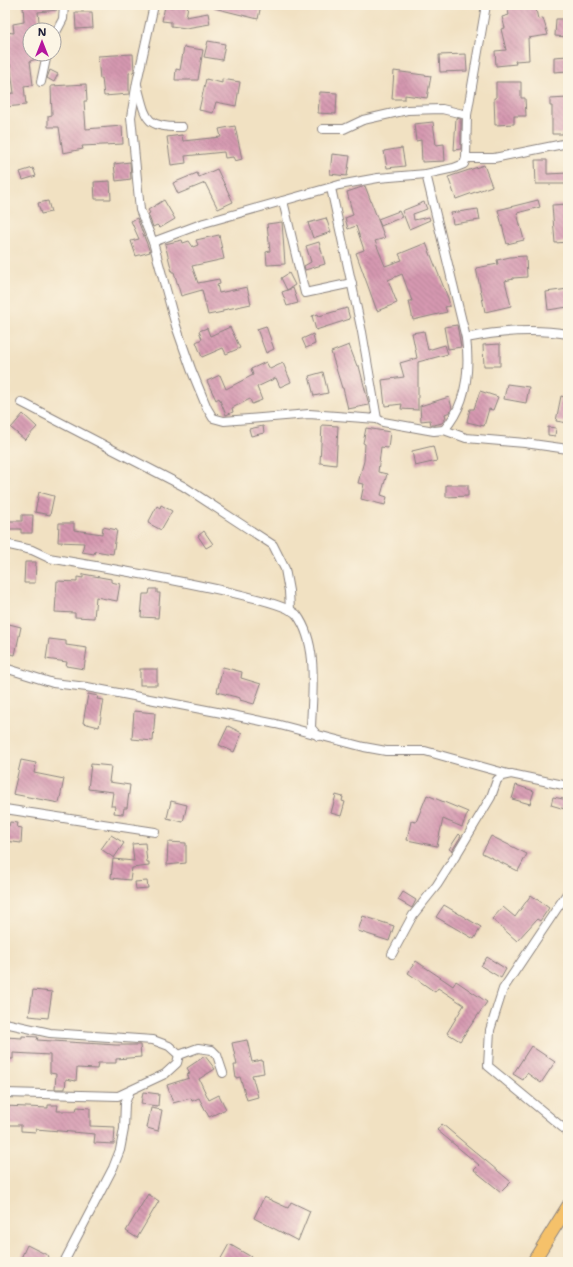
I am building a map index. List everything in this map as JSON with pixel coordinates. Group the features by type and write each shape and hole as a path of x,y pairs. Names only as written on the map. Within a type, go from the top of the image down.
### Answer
{"main road":[{"path":"533,1262 568,1206"}],"street":[{"path":"61,22 64,5"},
{"path":"154,5 131,117 133,153 140,210 153,242 176,326 191,369 207,408 214,418 224,421 309,414 377,419 383,422 434,431 444,430 466,438 510,441 568,449"},
{"path":"153,242 204,223 339,185 378,178 426,174 454,168 464,164 466,158 467,115 486,5"},
{"path":"41,82 45,62"},
{"path":"137,82 148,119 156,125 164,127 182,126"},
{"path":"323,129 344,129 363,120 407,110 442,109 467,115"},
{"path":"466,158 494,158 568,144"},
{"path":"426,174 466,338 468,357 467,380 461,403 452,421 444,430"},
{"path":"331,188 352,283 377,419"},
{"path":"283,201 305,293 352,283"},
{"path":"466,338 491,332 524,330 568,334"},
{"path":"21,402 183,486 273,545 285,569 289,591 290,610"},
{"path":"5,544 32,550 49,558 93,565 253,597 290,610 296,614 307,636 313,667 311,728 318,736"},
{"path":"5,668 53,683 87,687 276,724 318,736 386,751 425,751 508,774 568,786"},
{"path":"392,954 413,915 437,885 458,852 491,797 497,780 508,774"},
{"path":"5,809 155,832"},
{"path":"568,892 503,989 490,1030 488,1066 568,1132"},
{"path":"5,1023 50,1033 153,1040 169,1046 179,1055"},
{"path":"179,1055 198,1048 212,1050 217,1055 224,1073"},
{"path":"5,1093 118,1096 129,1093 166,1074 177,1063 179,1055"},
{"path":"64,1262 113,1168 120,1150 124,1129 125,1103 129,1093"}],"building":[{"path":"23,5 57,5 57,10 38,12 39,22 24,22"},
{"path":"178,5 188,6 186,17 208,13 210,24 186,28 171,26 171,22 162,21 165,6 173,7"},
{"path":"215,5 261,5 258,19 214,8"},
{"path":"535,5 538,19 543,18 548,35 528,38 529,60 515,61 516,64 496,66 495,51 506,50 501,29 505,28 502,17 509,15 507,6"},
{"path":"75,12 92,12 93,28 76,29"},
{"path":"556,19 568,19 568,37 555,36"},
{"path":"22,22 22,62 30,62 33,85 24,86 26,105 5,107 5,94 14,93 10,64 5,65 5,32 14,33 13,24"},
{"path":"208,41 225,44 222,60 204,57"},
{"path":"184,47 203,50 198,80 175,80 176,69 180,70"},
{"path":"133,54 134,71 129,73 129,94 104,96 102,78 100,79 98,56"},
{"path":"466,54 467,71 440,72 439,55"},
{"path":"568,56 568,71 554,72 554,57"},
{"path":"50,70 58,74 54,82 47,78"},
{"path":"394,71 431,76 427,98 405,95 405,99 392,99"},
{"path":"206,79 222,83 222,79 240,82 236,106 216,102 213,113 199,110"},
{"path":"496,82 521,82 521,98 525,98 526,116 514,116 514,124 495,125 494,98 496,98"},
{"path":"86,84 87,101 84,101 86,129 122,126 123,144 82,146 83,149 63,153 59,127 48,127 48,116 52,115 51,86"},
{"path":"320,92 337,93 336,114 318,113"},
{"path":"568,98 568,131 563,131 563,134 552,134 552,106 550,106 550,99"},
{"path":"456,118 461,119 461,149 454,150"},
{"path":"433,122 436,145 444,144 445,161 422,162 421,140 416,141 414,124"},
{"path":"235,126 242,159 235,161 233,157 225,158 224,152 185,156 186,163 171,165 167,137 182,135 183,141 221,137 219,129"},
{"path":"402,148 405,166 387,168 384,151"},
{"path":"332,154 350,156 347,176 330,174"},
{"path":"535,160 547,160 547,174 568,173 568,184 536,184"},
{"path":"130,162 131,179 116,181 114,164"},
{"path":"484,165 492,186 456,199 448,177"},
{"path":"33,168 36,176 23,180 20,172"},
{"path":"217,169 233,202 218,209 205,183 178,194 173,183 197,173 199,177"},
{"path":"110,181 111,199 95,199 94,182"},
{"path":"365,186 385,238 375,241 385,266 402,260 399,254 426,243 448,298 450,306 445,307 447,312 413,320 409,301 412,301 402,274 388,280 397,303 377,311 356,253 364,250 356,226 348,229 345,218 353,215 347,192"},
{"path":"164,200 175,219 160,228 157,225 153,227 148,210"},
{"path":"538,200 540,207 517,213 524,240 507,244 498,210"},
{"path":"48,201 51,212 41,214 38,203"},
{"path":"424,202 427,209 413,214 414,220 429,217 430,220 409,229 402,211"},
{"path":"568,204 568,242 555,243 552,205"},
{"path":"478,209 480,220 453,224 451,213"},
{"path":"399,211 402,217 381,226 378,219"},
{"path":"137,218 150,252 136,256 131,241 139,239 131,221"},
{"path":"326,218 331,232 313,238 308,223"},
{"path":"282,222 285,264 267,265 266,252 270,251 267,224"},
{"path":"219,235 224,259 192,266 198,283 219,279 220,284 217,285 219,293 247,287 251,304 208,315 202,290 181,296 174,272 172,272 165,244 182,240 183,243 189,241 193,247 198,245 196,240"},
{"path":"319,242 325,264 305,270 304,266 311,262 306,246"},
{"path":"526,256 527,277 513,278 505,281 511,306 485,312 476,268 498,264 497,260"},
{"path":"289,273 295,285 287,290 281,278"},
{"path":"293,288 298,303 287,306 282,292"},
{"path":"568,289 568,307 548,310 546,292"},
{"path":"347,308 350,319 316,330 312,316 318,314 319,316"},
{"path":"457,325 461,347 448,349 444,327"},
{"path":"266,326 274,349 266,353 257,329"},
{"path":"230,327 240,348 226,354 223,348 202,357 196,342 202,339 199,331 207,328 210,336"},
{"path":"424,331 428,350 445,345 448,354 418,362 418,410 401,409 402,404 385,406 382,380 404,377 400,363 417,358 412,333"},
{"path":"313,334 315,344 306,348 302,339"},
{"path":"500,344 500,366 484,366 483,345"},
{"path":"349,345 357,366 359,366 369,405 348,409 343,388 331,352"},
{"path":"266,362 270,369 283,363 291,382 280,387 276,378 257,387 262,400 252,404 250,399 232,408 233,412 226,415 219,398 216,400 207,381 220,375 226,389 253,375 251,369"},
{"path":"323,372 328,393 314,396 309,376"},
{"path":"507,384 529,387 526,403 504,399"},
{"path":"480,391 498,397 493,410 489,409 484,426 467,422 470,409 474,409"},
{"path":"561,396 568,398 568,423 556,421"},
{"path":"449,397 452,408 450,412 445,414 446,418 442,423 431,425 430,420 421,421 420,406"},
{"path":"23,414 37,427 25,440 11,428"},
{"path":"322,425 338,426 336,465 320,463"},
{"path":"263,426 264,433 251,436 249,429"},
{"path":"548,427 556,428 555,436 548,435"},
{"path":"366,428 390,432 388,448 381,447 378,472 387,474 381,495 387,497 385,505 361,499 364,484 358,483 364,461 365,444 363,443"},
{"path":"433,446 437,461 415,466 412,451"},
{"path":"446,485 468,485 468,496 446,497"},
{"path":"39,492 54,496 50,515 35,512"},
{"path":"161,505 172,511 161,530 148,523 157,506 160,508"},
{"path":"22,515 33,515 32,533 21,533 21,529 7,529 8,521 22,521"},
{"path":"59,523 74,523 74,530 102,534 103,527 117,530 113,554 95,551 94,554 82,552 84,543 58,542"},
{"path":"204,531 213,544 206,548 198,536"},
{"path":"25,562 36,562 35,583 24,583"},
{"path":"83,574 111,579 111,582 120,584 117,601 96,597 94,618 75,617 75,613 55,612 57,581 77,582 77,577 83,578"},
{"path":"150,589 157,589 157,593 160,593 158,618 141,617 143,594 149,594"},
{"path":"5,623 21,627 15,655 5,653"},
{"path":"49,639 66,641 66,645 87,648 84,669 66,666 67,662 46,659"},
{"path":"223,667 242,672 241,678 261,684 254,704 240,700 240,698 217,692"},
{"path":"140,669 157,669 157,685 140,685"},
{"path":"88,694 98,696 97,699 104,700 99,727 83,723"},
{"path":"134,711 155,713 153,741 132,739"},
{"path":"228,726 242,733 234,752 219,745"},
{"path":"21,760 36,763 34,773 64,779 59,803 13,794"},
{"path":"91,764 111,766 109,782 130,785 127,808 124,808 123,814 114,813 115,806 111,806 113,792 88,789"},
{"path":"516,785 534,791 530,804 512,799"},
{"path":"336,795 343,797 342,801 345,802 341,816 331,813"},
{"path":"427,795 468,812 462,827 443,819 437,846 407,840 411,821 416,822"},
{"path":"553,797 568,800 568,810 551,805"},
{"path":"171,801 187,805 183,822 167,818"},
{"path":"10,822 18,823 17,827 22,828 21,843 5,841 5,826 9,826"},
{"path":"459,834 461,836 452,851 449,849"},
{"path":"111,835 124,843 114,858 101,849"},
{"path":"491,836 527,854 518,871 482,853"},
{"path":"168,842 186,843 186,863 167,865"},
{"path":"145,843 147,862 149,862 149,866 132,868 130,880 111,878 113,859 134,861 132,844"},
{"path":"147,881 148,888 136,889 135,882"},
{"path":"403,892 416,900 412,908 398,900"},
{"path":"531,895 549,908 540,921 537,919 517,941 492,919 503,907 515,917"},
{"path":"444,905 481,927 474,939 436,917"},
{"path":"363,916 394,926 389,941 358,931"},
{"path":"487,957 506,969 501,978 481,966"},
{"path":"416,961 453,986 456,981 487,1002 460,1041 447,1033 464,1005 438,988 435,992 408,973"},
{"path":"33,990 52,992 48,1018 29,1016"},
{"path":"22,1036 38,1037 37,1040 140,1045 141,1057 116,1059 116,1063 98,1063 97,1069 77,1068 76,1081 66,1079 65,1089 55,1089 56,1074 50,1073 50,1055 13,1053 13,1059 5,1059 5,1037 22,1038"},
{"path":"247,1040 252,1062 262,1060 264,1073 252,1075 258,1097 247,1100 240,1077 236,1078 234,1065 237,1065 232,1043"},
{"path":"531,1046 555,1062 541,1083 527,1073 523,1080 513,1074"},
{"path":"205,1056 215,1069 199,1079 209,1100 219,1095 226,1109 209,1117 199,1098 192,1101 191,1098 173,1103 167,1085 189,1078 187,1074 190,1073 187,1068"},
{"path":"143,1092 159,1094 158,1106 141,1104"},
{"path":"48,1105 58,1105 57,1111 76,1111 77,1107 90,1108 90,1126 115,1127 114,1144 94,1143 95,1134 36,1129 36,1132 21,1131 21,1125 5,1125 5,1106 48,1108"},
{"path":"151,1108 162,1110 158,1131 147,1128"},
{"path":"442,1124 511,1182 501,1192 474,1170 479,1165 437,1130"},
{"path":"148,1194 159,1201 137,1238 126,1231"},
{"path":"264,1197 288,1208 291,1202 310,1211 298,1241 254,1218"},
{"path":"229,1244 260,1262 219,1262"},
{"path":"27,1245 49,1256 46,1262 30,1262 21,1258"}]}
